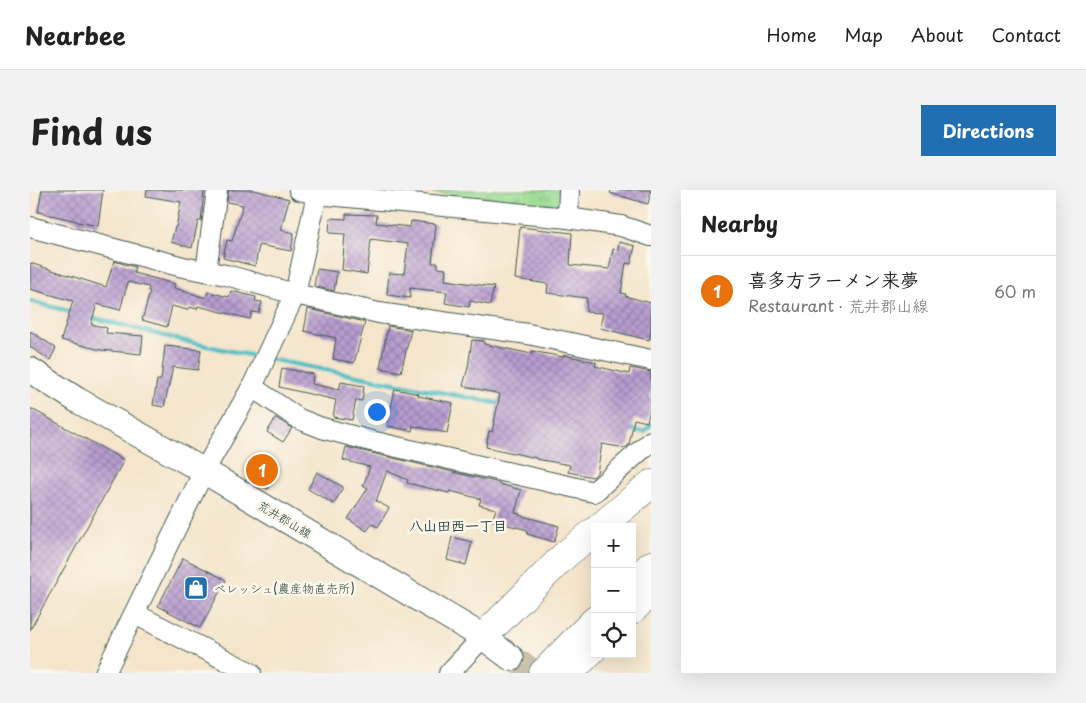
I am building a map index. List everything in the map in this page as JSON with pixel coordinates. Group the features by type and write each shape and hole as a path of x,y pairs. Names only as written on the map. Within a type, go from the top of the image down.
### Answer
{"highway":[{"path":"605,523 651,484"},
{"path":"483,637 565,556 591,534"},
{"path":"641,597 651,565"},
{"path":"543,673 591,624"},
{"path":"569,673 591,651"}],"main road":[{"name":"荒井郡山線","path":"30,370 77,400 204,471 483,637 511,658"}],"street":[{"path":"206,272 217,190"},
{"path":"568,218 569,190"},
{"path":"105,673 204,471 252,387 295,294 311,191 568,218 621,226 651,236"},
{"path":"30,227 183,267 263,284 295,294 379,313 559,339 651,360"},
{"path":"252,387 299,419 322,428 594,492 651,441"},
{"path":"135,614 250,673"},
{"path":"449,673 483,637"}],"green space":[{"path":"405,190 563,190 563,206"}],"building":[{"path":"42,190 103,190 98,226 38,212"},
{"path":"147,190 204,190 201,221 198,221 192,248 171,242 181,202 146,196"},
{"path":"229,190 254,190 289,199 281,230 294,233 291,251 259,245 255,266 223,258 227,240 232,241 243,205 227,202"},
{"path":"611,190 651,190 648,204 610,193"},
{"path":"346,214 377,215 376,223 410,227 411,221 436,224 432,263 438,263 438,268 446,269 445,280 494,287 490,305 470,301 469,307 445,303 447,292 410,288 410,298 387,295 389,273 404,274 408,244 371,239 367,274 342,270 345,234 329,233 330,218 346,219"},
{"path":"520,227 572,233 570,265 609,269 613,249 618,250 619,242 635,246 631,264 626,263 621,293 626,294 625,296 651,303 651,333 649,340 600,328 603,313 586,312 587,298 547,293 548,284 515,279"},
{"path":"114,261 135,267 134,273 175,284 174,288 206,298 208,292 229,297 231,291 256,297 255,301 262,302 259,313 252,312 250,319 198,306 197,309 189,307 187,310 172,306 167,327 142,320 150,292 148,291 149,287 128,282 120,310 97,304 91,324 107,328 106,333 143,336 141,354 101,350 61,340 73,301 30,289 30,263 106,287"},
{"path":"317,269 337,272 334,291 314,286"},
{"path":"308,309 365,322 354,363 333,359 336,338 304,331"},
{"path":"388,326 411,330 401,372 380,368"},
{"path":"30,331 56,348 50,360 30,347"},
{"path":"472,340 484,341 484,344 532,354 532,351 563,357 564,355 596,362 595,366 629,374 630,368 651,372 651,405 647,422 634,419 629,445 625,448 602,444 597,473 593,477 568,472 570,465 486,447 489,431 492,432 500,394 463,386"},
{"path":"165,346 201,350 198,370 173,367 164,407 153,405 157,380 161,380"},
{"path":"282,368 313,374 312,384 339,390 341,382 364,386 362,401 356,400 352,420 333,417 336,400 279,387"},
{"path":"395,389 453,403 447,433 413,426 412,431 387,426"},
{"path":"30,408 124,460 30,630"},
{"path":"276,418 292,428 283,442 267,432"},
{"path":"346,447 500,483 521,490 515,513 559,526 554,542 527,534 528,530 492,521 496,509 479,505 481,499 407,483 408,480 387,471 376,501 389,508 378,527 372,524 367,531 348,519 368,488 363,486 370,467 343,460"},
{"path":"256,460 278,473 268,489 247,476"},
{"path":"317,472 343,487 334,504 308,489"},
{"path":"452,537 472,542 466,565 447,560"},
{"path":"183,558 226,580 200,628 158,606"}],"waterway":[{"path":"30,301 75,313"},
{"path":"89,317 259,357"},
{"path":"269,359 502,404"},
{"path":"628,429 644,432 651,425"}],"tunnel":[{"path":"511,658 537,673"}],"place":[{"name":"喜多方ラーメン来夢","path":"262,470"},
{"name":"ベレッシュ(農産物直売所)","path":"196,588"}],"district":[{"name":"八山田西一丁目","path":"458,525"}]}
